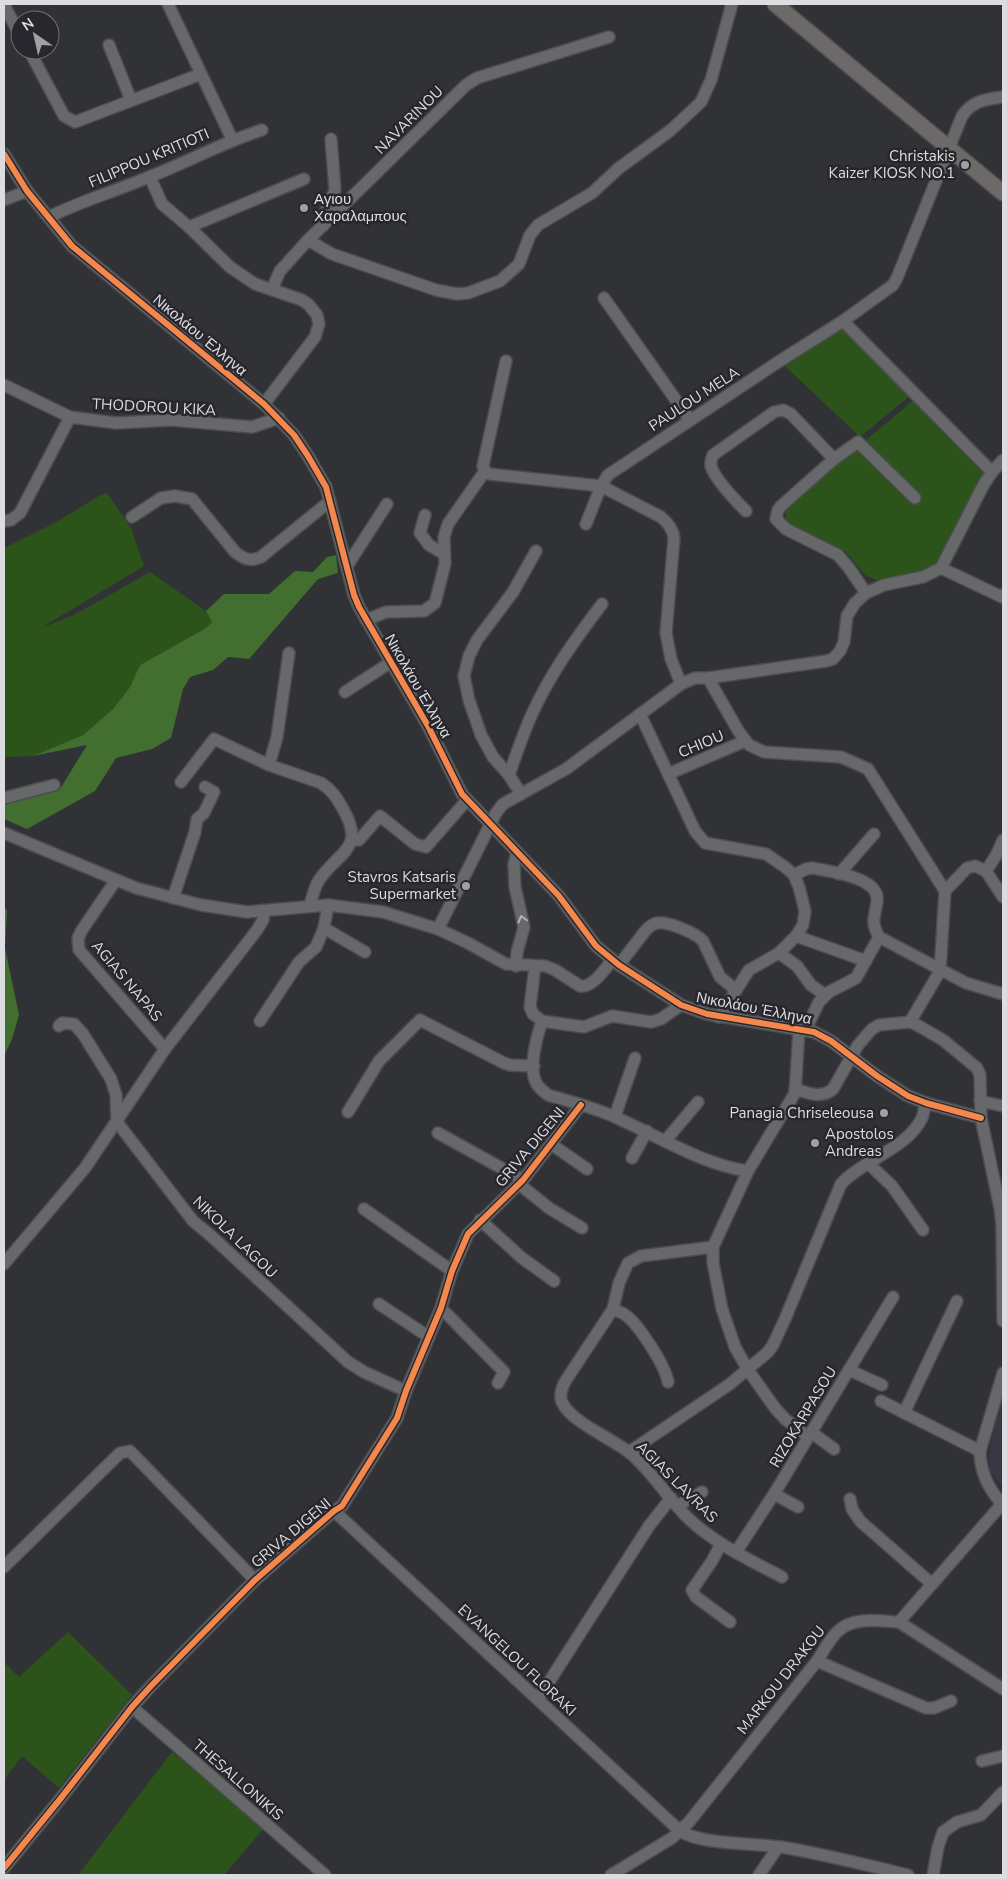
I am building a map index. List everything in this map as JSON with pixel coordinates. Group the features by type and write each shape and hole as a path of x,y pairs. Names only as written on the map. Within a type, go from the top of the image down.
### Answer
{"main road":[{"path":"775,4 1003,193"}],"street":[{"path":"168,4 232,139"},
{"path":"308,240 332,254 442,291 457,294 468,293 500,281 519,264 530,235 538,225 592,193 619,168 671,130 700,102 711,80 732,4"},
{"path":"4,6 8,23"},
{"name":"NAVARINOU","path":"272,289 280,271 308,240 466,84 477,78 609,37"},
{"path":"109,45 131,100"},
{"path":"34,60 64,116 75,122 201,74"},
{"name":"PAULOU MELA","path":"586,524 601,486 613,471 888,290 897,278 966,109 982,100 1003,97"},
{"name":"FILIPPOU KRITIOTI","path":"49,218 70,207 150,177 232,139 262,130"},
{"path":"323,226 326,210 336,190 331,139"},
{"name":"Νικολάου Έλληνα","path":"4,154 27,191 72,246 264,404 294,435 326,487 354,595 366,620 428,726 456,785 467,800 559,896 593,943 616,962 681,1005 718,1017 802,1030 823,1036 908,1096 926,1103 981,1118"},
{"path":"150,177 162,204 190,227 242,276 255,284 308,304 317,315 319,324 315,337 264,404"},
{"path":"190,227 304,179"},
{"path":"336,190 349,201"},
{"path":"4,200 27,191"},
{"path":"604,298 690,420"},
{"path":"843,321 992,472"},
{"path":"366,620 386,612 424,611 435,603 445,564 444,537 448,524 485,471 484,466 506,361"},
{"name":"THODOROU KIKA","path":"4,385 70,416 116,423 171,420 252,427 279,418"},
{"path":"746,511 724,487 711,467 711,461 714,454 774,412 783,410 791,414 834,459"},
{"path":"4,521 11,520 20,513 70,416"},
{"path":"866,593 838,555 786,529 776,519 778,510 834,459 858,442 915,498"},
{"path":"438,929 503,804 566,769 681,684 695,678 708,678 826,662 833,659 842,647 845,622 850,609 866,593 889,584 923,577 942,568 992,472 1003,460"},
{"path":"485,471 489,474 601,486 662,517 671,528 674,538 666,633 671,659 681,684"},
{"path":"132,517 161,498 175,496 192,499 235,552 249,560 261,556 330,501"},
{"path":"347,566 387,504"},
{"path":"425,515 420,533 429,546 444,554"},
{"path":"521,794 509,775 493,757 481,735 472,710 464,676 477,640 513,592 536,551"},
{"path":"942,568 1003,596"},
{"path":"509,775 532,714 544,690 580,633 602,604"},
{"path":"269,765 277,738 289,652"},
{"path":"345,692 391,662"},
{"path":"708,678 745,741 764,752 840,757 868,769 945,891 940,971 910,1022"},
{"path":"640,714 695,831 705,843 766,854 794,875 799,887 805,911 803,925 796,936 779,953 749,970 718,1017"},
{"path":"181,782 214,739 269,765 328,787 333,792 349,820 352,829 352,840 340,857 318,880 310,906"},
{"name":"CHIOU","path":"668,774 745,741"},
{"path":"4,798 54,785"},
{"path":"173,898 195,832 197,819 204,813 214,792 205,787"},
{"path":"352,840 359,840 380,816 415,844 426,847 467,800"},
{"path":"4,832 116,880 173,898 247,912 328,905 383,912 438,929 468,943 501,963 516,966 545,966 585,987 616,962 646,930 651,926 661,923 699,936 720,977 736,990"},
{"path":"839,874 874,834"},
{"path":"986,871 998,854 1003,840"},
{"path":"516,966 517,952 524,927 515,887 514,864 517,852"},
{"path":"945,891 966,868 975,866 986,871 1003,897"},
{"path":"794,875 810,868 864,880 877,893 873,919 880,938 940,971 973,986 1003,994"},
{"name":"AGIAS NAPAS","path":"116,880 82,930 78,938 79,950 165,1049"},
{"path":"260,1021 299,962 316,947 324,928 328,905"},
{"path":"4,1264 85,1168 165,1049 257,930 264,911"},
{"path":"324,928 365,952"},
{"path":"796,936 866,961"},
{"path":"834,1449 785,1419 748,1370 734,1347 724,1318 713,1263 713,1247 748,1172 791,1100 795,1090 802,1030 825,995 856,978 880,938"},
{"path":"779,953 796,966 811,984 825,995"},
{"path":"535,966 530,1007 533,1014 542,1021 584,1027 612,1016 652,1022 681,1005"},
{"path":"348,1112 379,1061 420,1020 504,1063 534,1066"},
{"path":"542,1021 537,1035 534,1066 535,1080 548,1095 615,1116 708,1160 736,1170 748,1172"},
{"path":"795,1090 815,1095 828,1093 833,1089 851,1056 876,1026 910,1022 943,1040 977,1068 980,1075 981,1118 1000,1208 1003,1322"},
{"path":"58,1026 62,1023 74,1024 83,1034 106,1071 116,1096 116,1122"},
{"path":"615,1116 635,1058"},
{"path":"980,1101 1002,1104"},
{"path":"666,1140 698,1102"},
{"path":"629,1452 730,1384 761,1359 773,1344 841,1184 855,1170 903,1141 922,1118 926,1103"},
{"name":"GRIVA DIGENI","path":"4,1868 132,1707 182,1653 255,1580 342,1506 391,1431 401,1410 406,1390 468,1234 480,1220 521,1182 580,1105"},
{"name":"NIKOLA LAGOU","path":"116,1122 193,1222 210,1235 348,1362 364,1372 406,1390"},
{"path":"632,1158 647,1131"},
{"path":"438,1133 521,1182 549,1208 582,1228"},
{"path":"551,1144 587,1169"},
{"path":"868,1163 892,1186 923,1230"},
{"path":"364,1210 452,1271"},
{"path":"480,1220 522,1258 554,1281"},
{"path":"668,1382 665,1369 651,1347 625,1315 613,1309 623,1272 628,1263 641,1256 713,1247"},
{"name":"RIZOKARPASOU","path":"736,1552 774,1494 893,1297"},
{"path":"904,1413 957,1301"},
{"path":"379,1304 428,1337"},
{"path":"440,1308 504,1372 498,1383"},
{"name":"AGIAS LAVRAS","path":"613,1309 566,1380 560,1397 561,1403 570,1413 629,1452 644,1466 674,1502 702,1531 721,1544 782,1577"},
{"path":"849,1370 882,1385"},
{"path":"1003,1373 980,1451 980,1461 985,1478 1003,1505 899,1622 1003,1689"},
{"path":"881,1401 980,1451"},
{"path":"4,1567 120,1453 130,1451 255,1580"},
{"path":"538,1700 649,1526 674,1502 702,1492"},
{"path":"774,1494 798,1507"},
{"path":"850,1499 852,1509 860,1521 932,1584"},
{"name":"EVANGELOU FLORAKI","path":"334,1511 680,1831"},
{"path":"721,1544 692,1590 696,1597 730,1622"},
{"name":"MARKOU DRAKOU","path":"611,1875 662,1845 680,1831 696,1814 817,1661 836,1633 848,1624 865,1621 899,1622"},
{"path":"817,1661 926,1708 934,1708 951,1701"},
{"name":"THESALLONIKIS","path":"132,1707 325,1875"},
{"path":"982,1761 1003,1756"},
{"path":"933,1875 940,1838 943,1832 957,1822 981,1815 1003,1792"},
{"path":"680,1831 698,1839 817,1853 908,1875"},
{"path":"759,1875 778,1847"}],"shaded area":[{"path":"1003,1395 1003,1486 988,1469 991,1442"}],"green space":[{"path":"843,325 911,395 860,437 784,365"},
{"path":"915,399 986,473 939,565 927,572 876,580 865,575 846,552 792,527 787,523 785,508"},
{"path":"107,493 131,528 144,566 41,628 74,615 150,572 206,611 213,622 206,628 140,665 130,687 113,709 83,735 33,756 4,757 4,548 53,524"},
{"path":"336,555 338,573 318,579 249,659 228,657 213,670 190,677 183,689 171,738 152,749 116,758 95,791 27,829 4,819 4,803 60,789 87,745 33,756 83,735 113,709 130,687 140,665 206,628 212,622 206,611 224,594 269,594 295,571 313,572 327,557"},
{"path":"4,905 7,911 5,948 19,1015 12,1039 4,1056"},
{"path":"68,1632 132,1695 59,1788 22,1756 4,1780 4,1662 19,1677"},
{"path":"172,1752 264,1828 224,1875 78,1875"}],"cycle path":[{"path":"4,154 27,191 72,246 264,404 294,435 326,487 354,595 359,607 428,726 462,794 559,896 596,946 619,965 681,1005 707,1014 814,1032 831,1041 877,1076 908,1096 926,1103 981,1118"},
{"path":"4,1868 132,1707 151,1686 255,1580 342,1506 397,1418 406,1391 441,1308 452,1271 468,1234 523,1180 581,1105"}],"place":[{"name":"Christakis Kaizer KIOSK NO.1","path":"965,165"},
{"name":"Αγιου Χαραλαμπους","path":"304,208"},
{"name":"Stavros Katsaris Supermarket","path":"466,886"},
{"name":"Panagia Chriseleousa","path":"884,1113"},
{"name":"Apostolos Andreas","path":"815,1143"}]}
